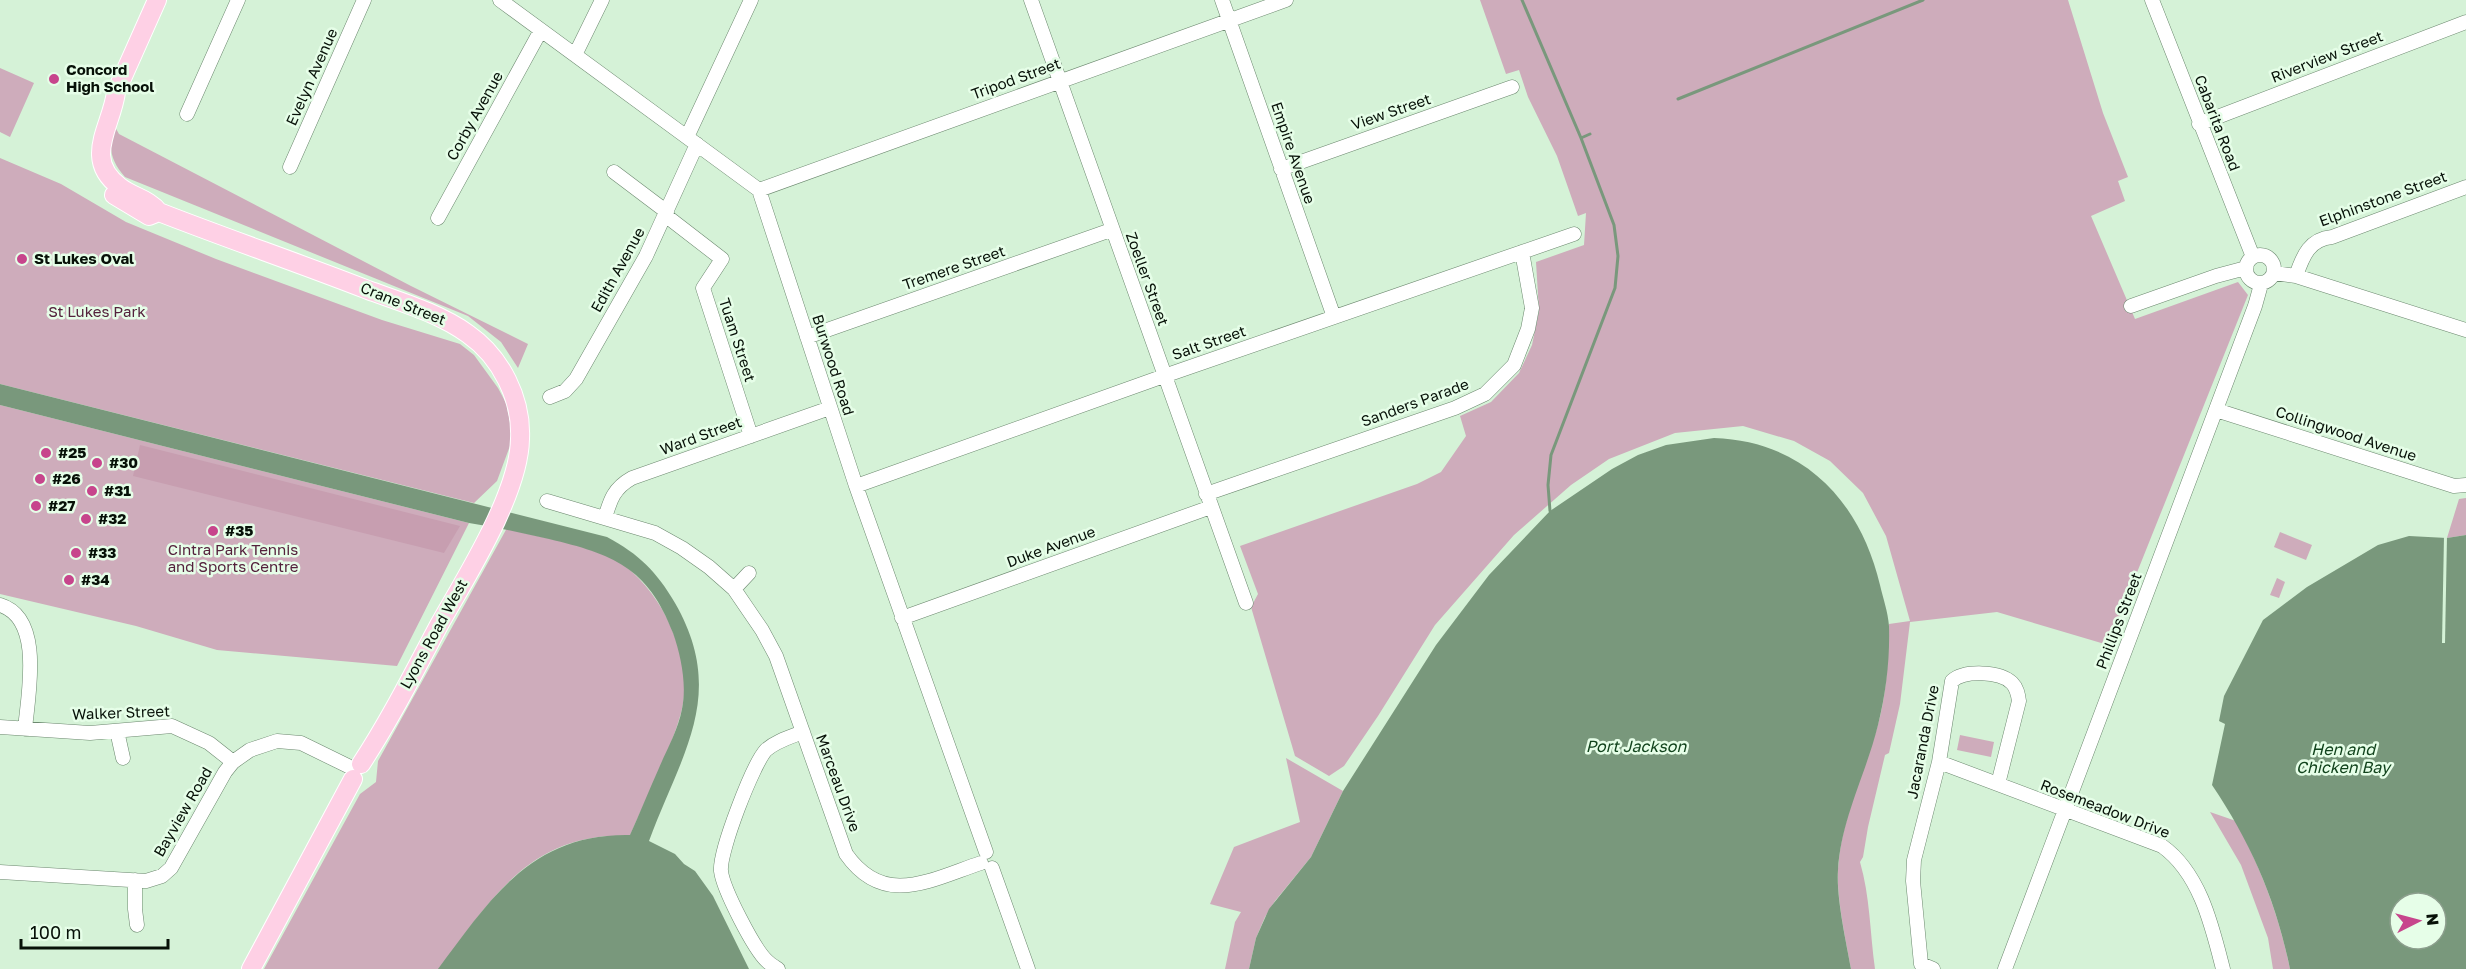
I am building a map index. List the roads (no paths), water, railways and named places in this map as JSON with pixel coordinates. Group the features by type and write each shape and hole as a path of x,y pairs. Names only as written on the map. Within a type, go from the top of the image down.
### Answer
{"main road":[{"name":"Crane Street","path":"157,0 116,92 114,109 102,136 100,148 104,167 109,177 120,188 153,204 159,212 391,299 452,324 469,335 494,359 504,375 518,410 520,440 518,458 504,502"},
{"name":"Lyons Road West","path":"251,969 354,770 414,672 504,502"}],"street":[{"path":"188,114 238,0"},
{"name":"Evelyn Avenue","path":"290,167 364,0"},
{"path":"500,0 759,190"},
{"path":"575,55 602,0"},
{"name":"Edith Avenue","path":"550,397 565,391 576,379 646,256 666,214 692,141 751,0"},
{"name":"Zoeller Street","path":"1031,0 1111,230 1246,603"},
{"name":"Empire Avenue","path":"1222,0 1334,317"},
{"name":"Tripod Street","path":"759,190 1286,0"},
{"name":"Cabarita Road","path":"2152,0 2249,262"},
{"name":"Riverview Street","path":"2199,124 2466,22"},
{"name":"Corby Avenue","path":"438,218 541,30"},
{"name":"View Street","path":"1281,169 1512,87"},
{"name":"Tuam Street","path":"614,172 722,258 703,288 751,436"},
{"name":"Elphinstone Street","path":"2296,276 2311,244 2321,238 2332,237 2466,186"},
{"name":"Burwood Road","path":"759,190 856,486 986,861 1028,969"},
{"name":"Tremere Street","path":"807,337 1111,230"},
{"name":"Salt Street","path":"856,486 1164,376 1575,234"},
{"name":"Sanders Parade","path":"1209,501 1455,408 1485,394 1514,365 1528,329 1532,308 1522,252"},
{"path":"2131,306 2216,276 2249,262 2267,256 2273,264 2274,273 2268,281 2259,284 2248,277 2249,262"},
{"path":"2274,273 2296,276 2466,330"},
{"name":"Phillips Street","path":"2005,969 2255,306 2259,284"},
{"name":"Ward Street","path":"605,518 613,494 626,481 830,408"},
{"name":"Collingwood Avenue","path":"2216,410 2454,486 2466,485"},
{"name":"Marceau Drive","path":"547,501 655,533 700,561 734,589 757,622 776,656 846,854 866,876 882,884 910,885 986,861"},
{"name":"Duke Avenue","path":"902,618 1209,501"},
{"path":"734,589 749,573"},
{"path":"0,605 10,608 21,620 29,640 30,670 25,729"},
{"name":"Jacaranda Drive","path":"1934,969 1921,964 1913,881 1914,860 1938,762 1952,681 1965,674 1977,673 2006,679 2014,684 2019,701 1998,784"},
{"name":"Walker Street","path":"0,728 90,733 172,726 209,743 233,762"},
{"path":"117,731 123,758"},
{"path":"778,969 767,961 754,944 726,888 721,870 723,850 758,761 776,743 803,732"},
{"name":"Bayview Road","path":"0,872 135,880 156,879 171,868 218,782 233,762 265,744 288,741 312,747 354,770"},
{"name":"Rosemeadow Drive","path":"1938,762 2162,846 2184,866 2212,926 2223,969"},
{"path":"135,880 137,925"}],"water":[{"path":"0,384 607,537 638,557 654,573 675,603 690,636 698,667 699,696 694,724 649,841 675,854 695,871 713,896 749,969 438,969 496,895 540,858 566,845 596,837 630,835 675,732 682,709 684,690 678,651 663,611 652,593 625,567 591,551 549,539 469,523 0,405"},
{"name":"Port Jackson","path":"1714,438 1746,442 1775,450 1801,464 1823,481 1842,502 1858,527 1871,555 1880,585 1888,621 1889,638 1883,701 1873,743 1844,833 1838,870 1840,906 1851,969 1249,969 1256,938 1269,909 1311,857 1343,791 1436,645 1489,575 1550,511 1612,469 1638,455 1666,445"},
{"name":"Hen and Chicken Bay","path":"2466,535 2466,969 2290,969 2277,919 2260,873 2239,829 2212,785 2225,724 2219,721 2224,696 2263,620 2307,587 2378,545 2409,536 2447,538"}],"waterway":[{"path":"1522,0 1581,138 1614,225 1618,256 1615,288 1551,455 1548,485 1550,511"},
{"path":"1678,99 1923,0"},
{"path":"1581,138 1590,134"}],"place":[{"name":"Concord High School","path":"54,79"},
{"name":"St Lukes Oval","path":"22,259"},
{"name":"#25","path":"46,453"},
{"name":"#30","path":"97,463"},
{"name":"#26","path":"40,479"},
{"name":"#31","path":"92,491"},
{"name":"#27","path":"36,506"},
{"name":"#32","path":"86,519"},
{"name":"#35","path":"213,531"},
{"name":"#33","path":"76,553"},
{"name":"#34","path":"69,580"}],"park label":[{"name":"St Lukes Park","path":"97,312"},
{"name":"Cintra Park Tennis and Sports Centre","path":"233,558"}]}
